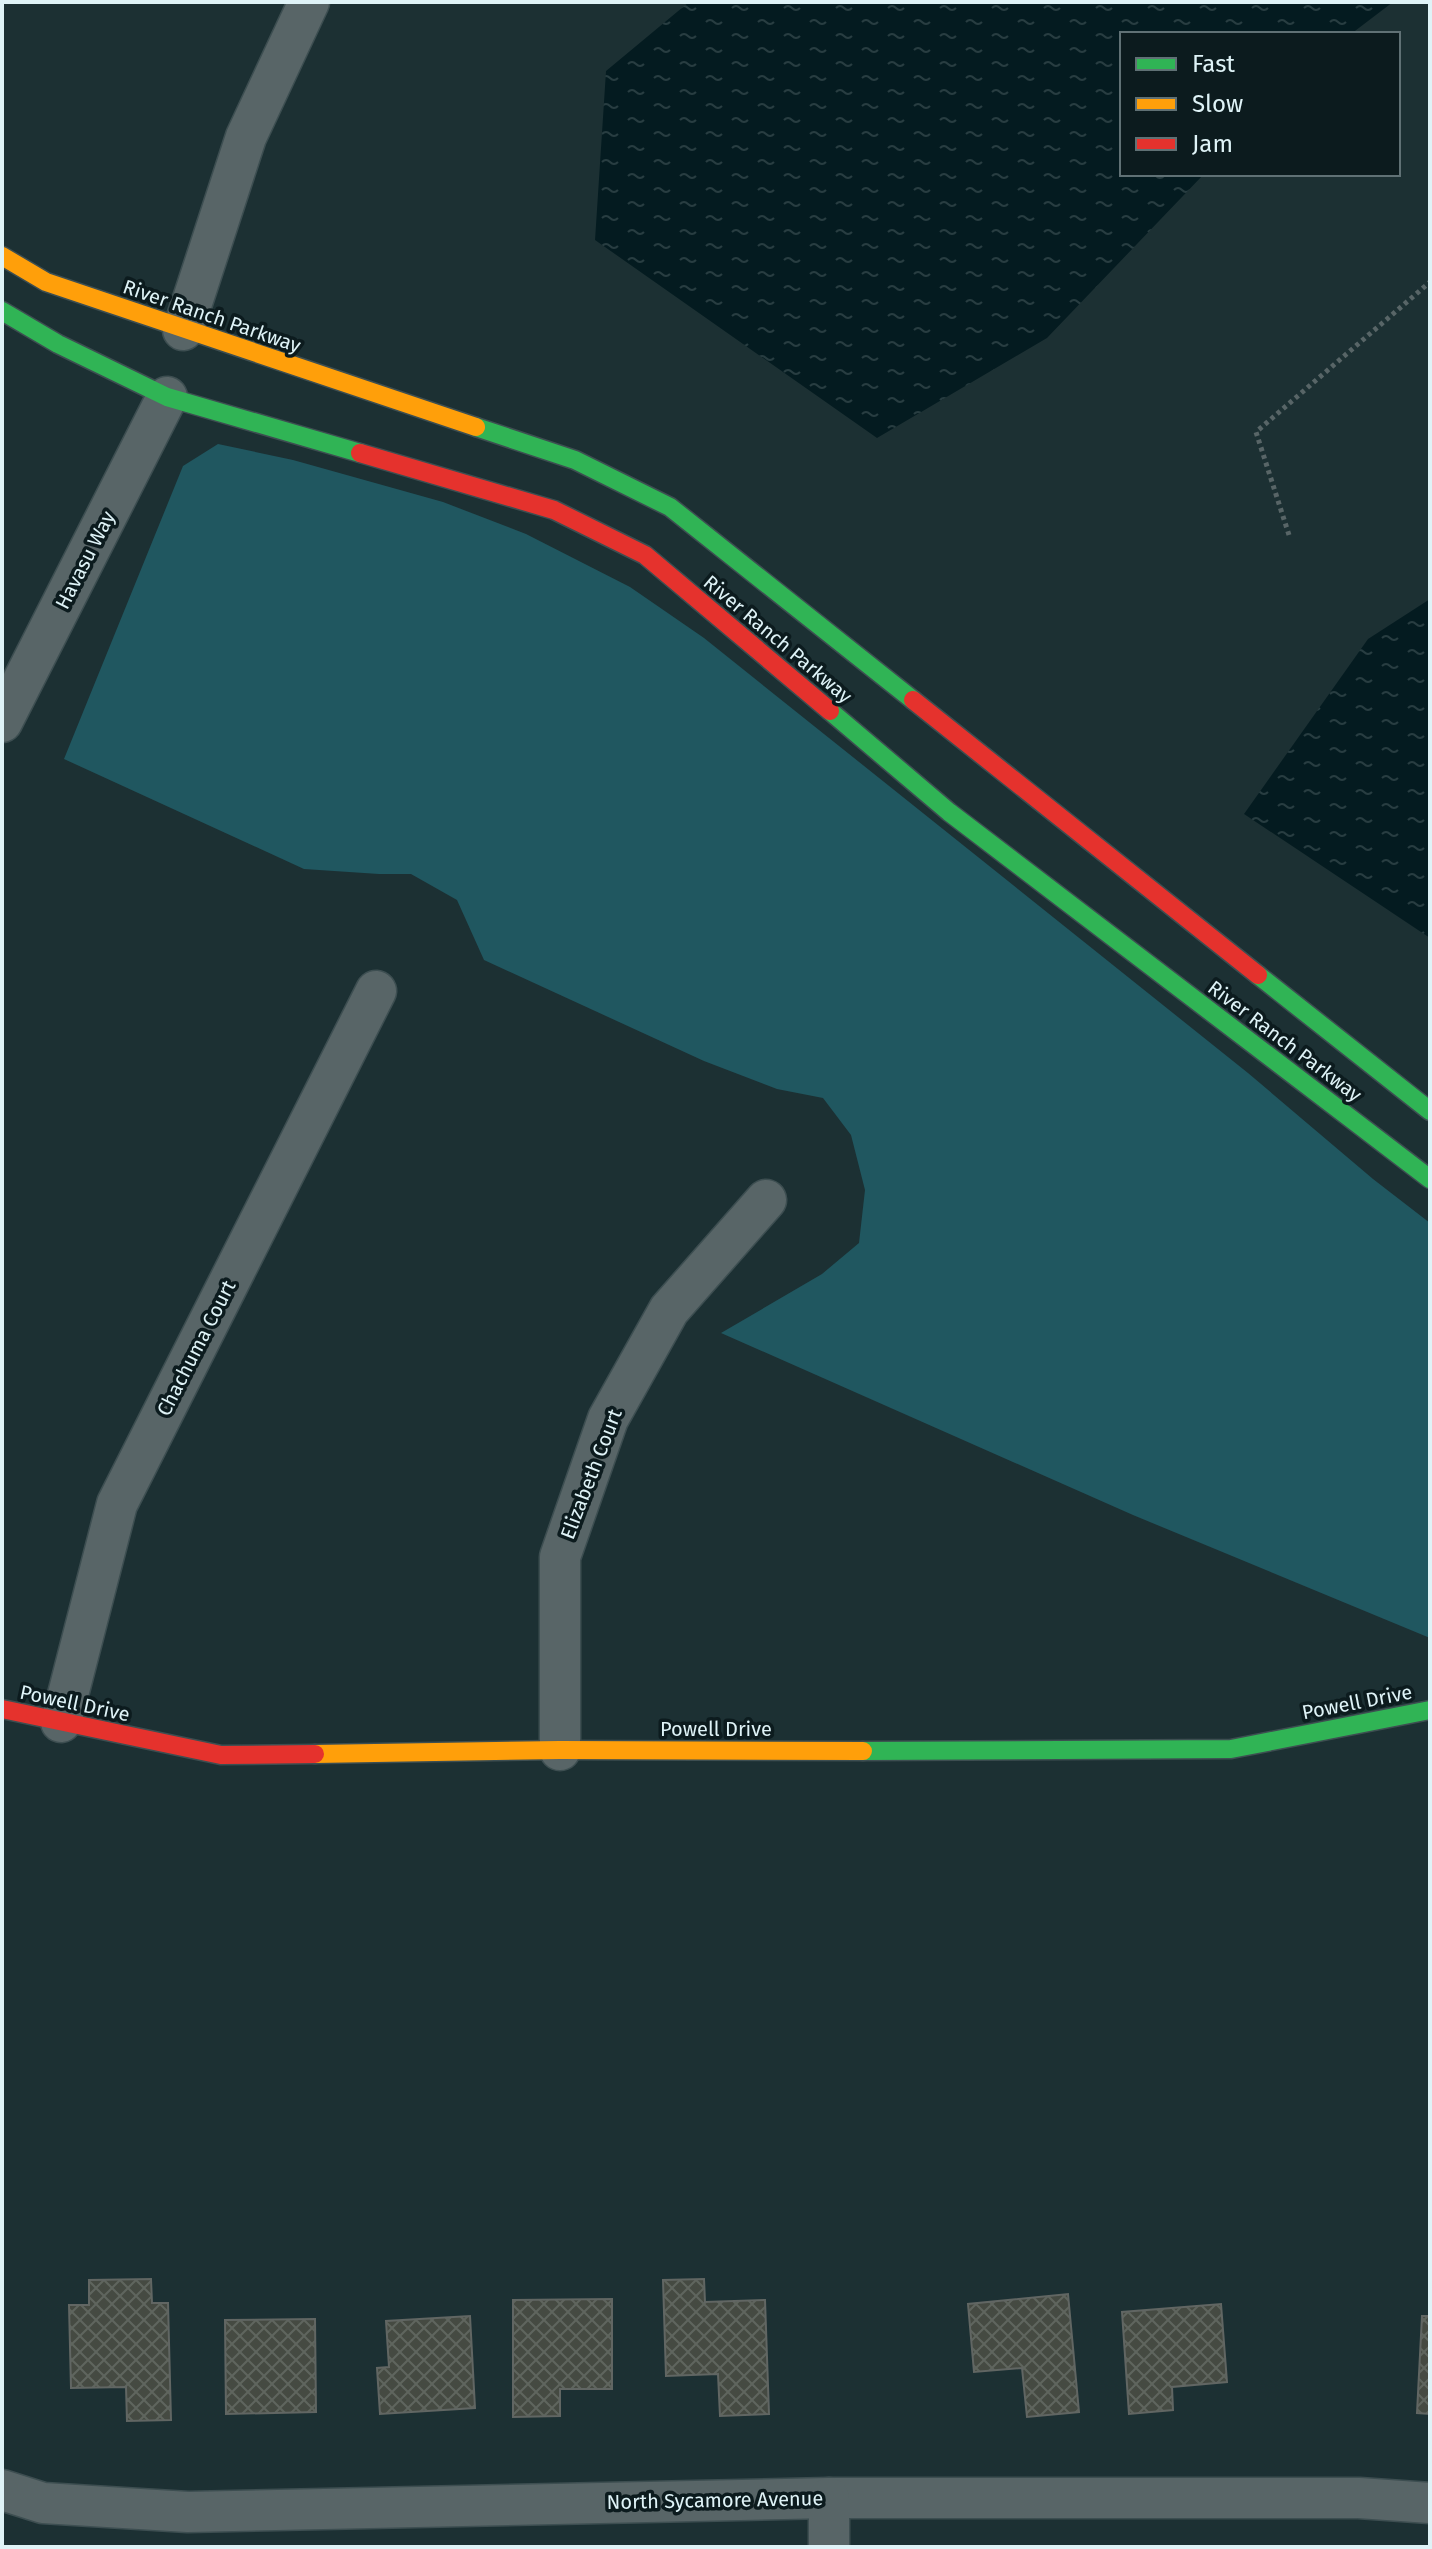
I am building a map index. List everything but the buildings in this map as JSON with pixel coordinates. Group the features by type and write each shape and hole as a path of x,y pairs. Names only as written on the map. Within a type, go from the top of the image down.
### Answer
{"street":[{"path":"183,330 246,137 309,2"},
{"name":"River Ranch Parkway","path":"2,256 46,282 575,460 670,507 1430,1111"},
{"name":"River Ranch Parkway","path":"2,311 58,344 167,397 554,510 645,555 949,812 1430,1179"},
{"name":"Havasu Way","path":"2,722 167,397"},
{"name":"Chachuma Court","path":"61,1722 117,1504 376,991"},
{"name":"Elizabeth Court","path":"560,1750 560,1557 608,1419 669,1310 766,1200"},
{"name":"Powell Drive","path":"2,1709 221,1755 560,1750 974,1752 1231,1749 1430,1710"},
{"name":"North Sycamore Avenue","path":"2,2490 43,2503 188,2512 829,2498 1359,2498 1430,2503"},
{"path":"829,2498 829,2547"}],"path":[{"path":"1289,535 1256,432 1430,282"}],"shaded area":[{"path":"218,444 293,460 443,502 526,534 630,587 704,638 1248,1073 1430,1223 1430,1638 1133,1515 721,1333 822,1274 859,1243 865,1190 851,1135 823,1098 777,1089 704,1061 484,960 457,900 411,874 304,869 64,759 183,466"}],"water":[{"path":"689,2 1393,2 1354,32 1120,32 1120,176 1202,176 1047,338 877,438 595,240 606,71"},
{"path":"1430,599 1430,938 1244,814 1368,639"}],"traffic: fast":[{"path":"2,311 58,344 167,397 360,453"},
{"path":"476,427 575,460 670,507 913,700"},
{"path":"830,711 949,812 1430,1179"},
{"path":"1258,975 1430,1111"},
{"path":"863,1751 1231,1749 1430,1710"}],"traffic: slow":[{"path":"2,256 46,282 476,427"},
{"path":"315,1754 560,1750 863,1751"}],"traffic: jam":[{"path":"360,453 554,510 645,555 830,711"},
{"path":"913,700 1258,975"},
{"path":"2,1709 221,1755 315,1754"}]}
